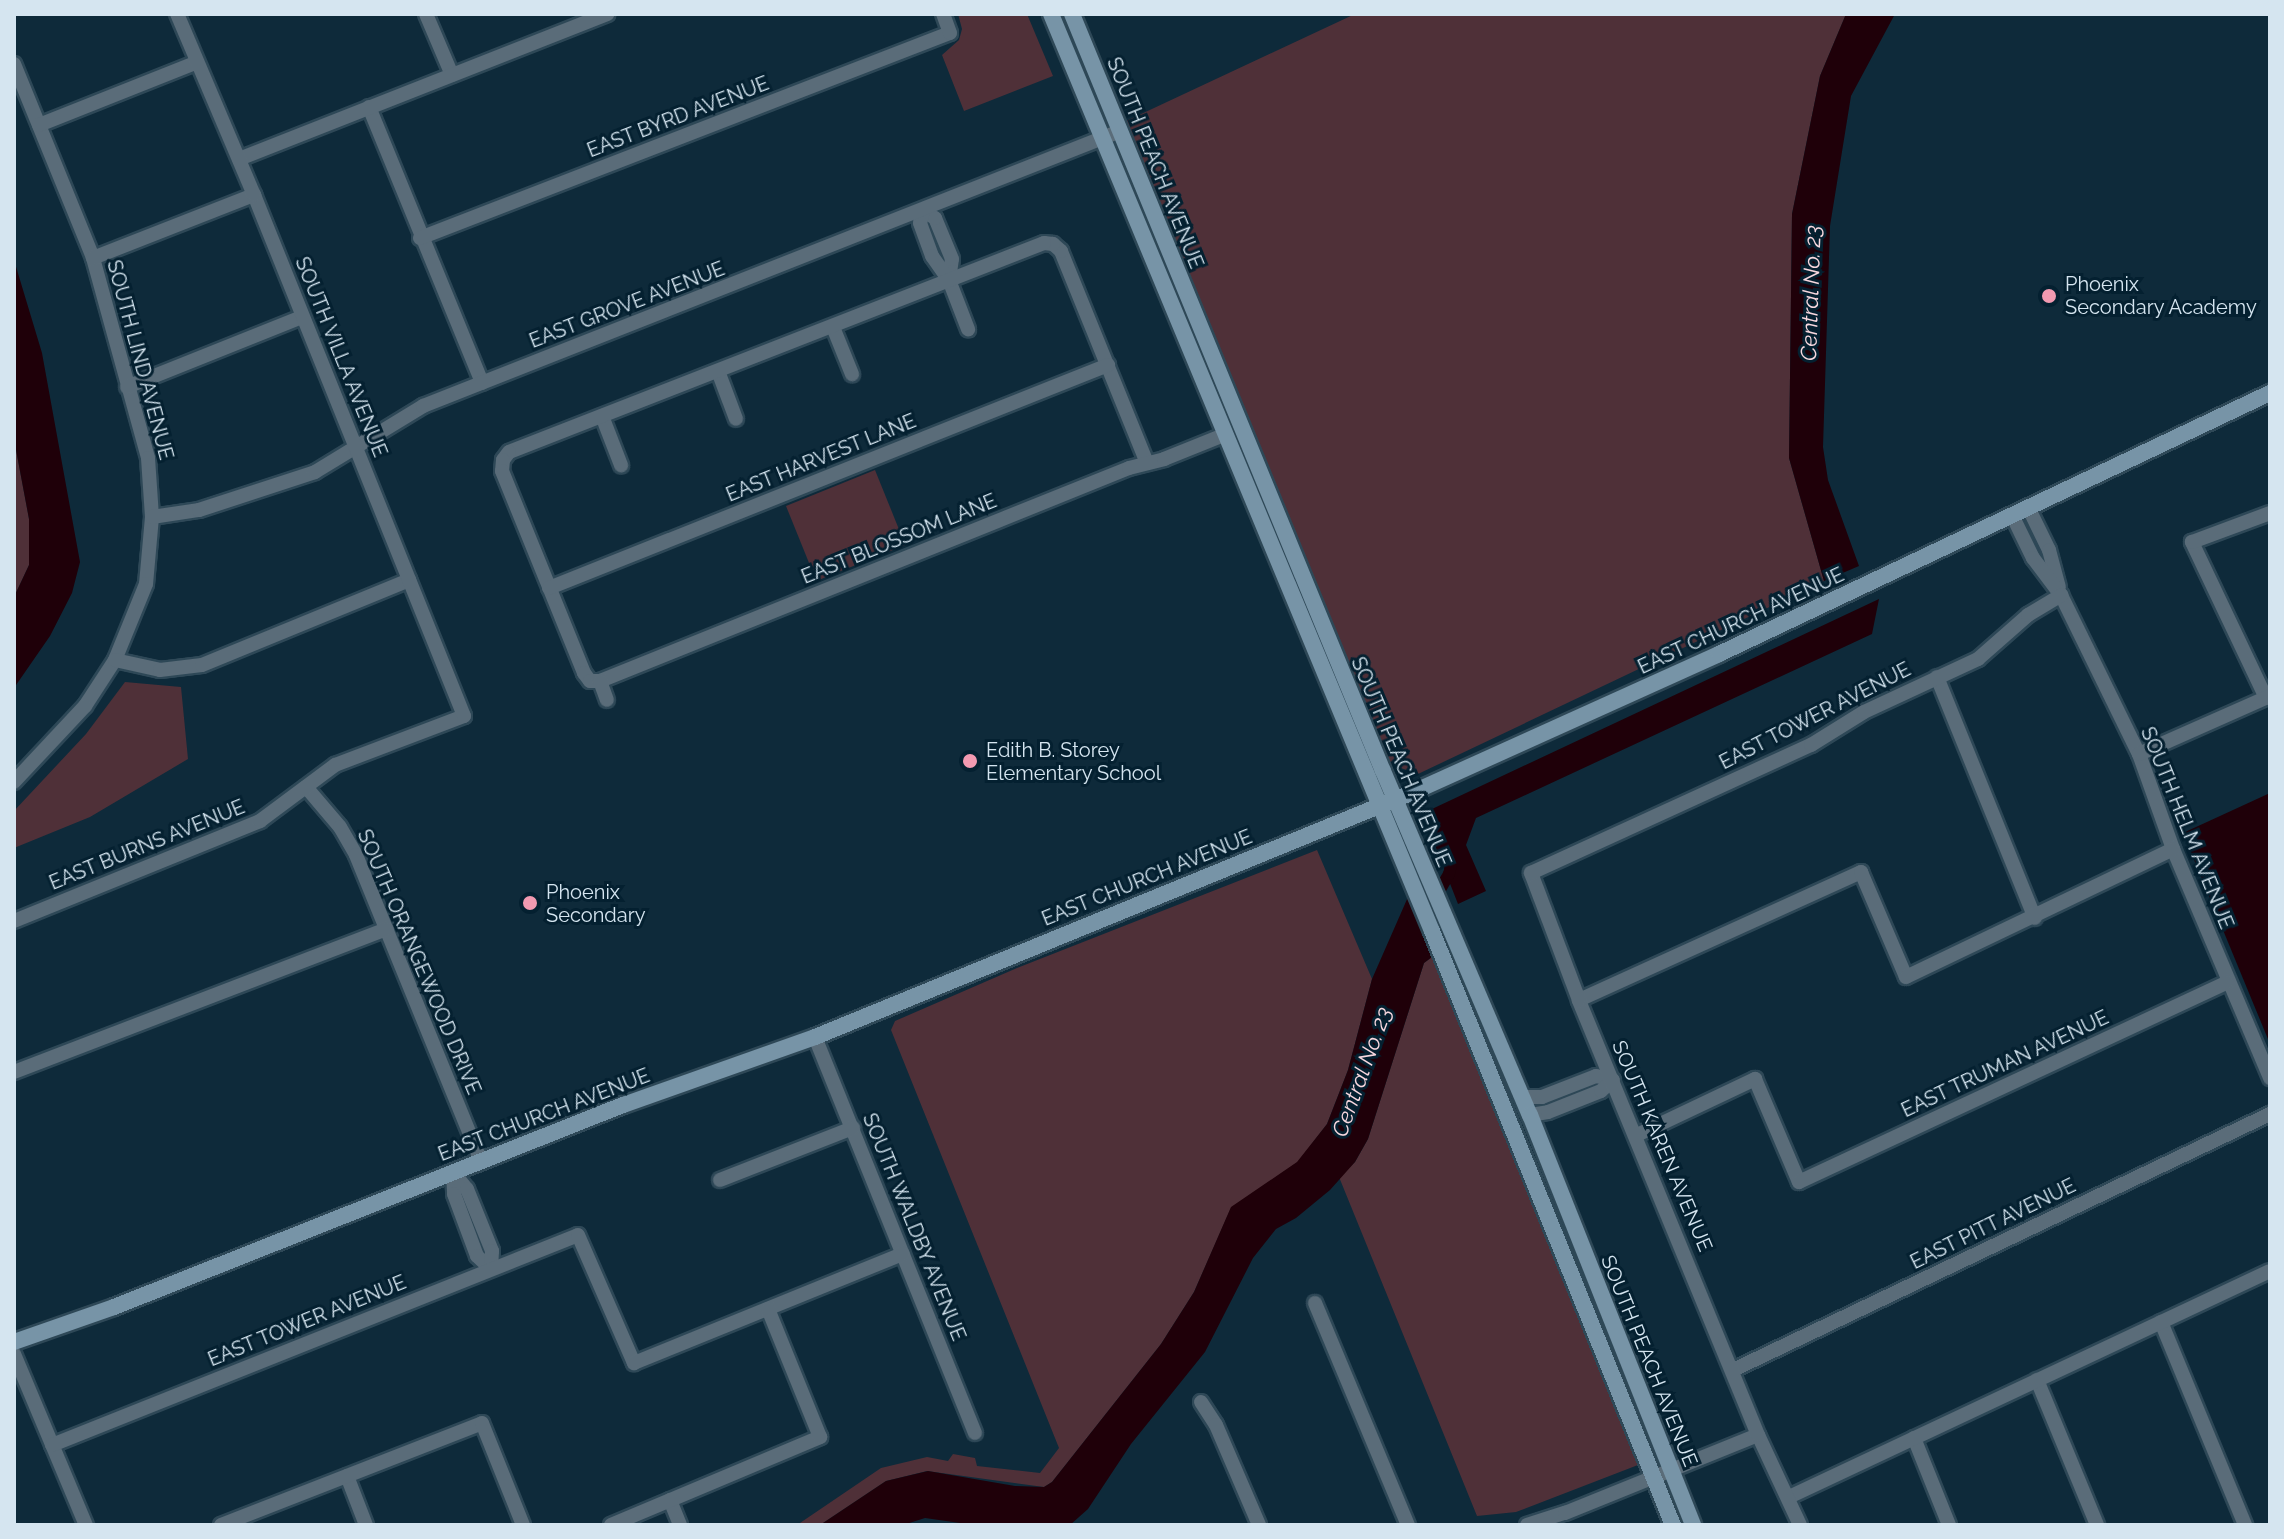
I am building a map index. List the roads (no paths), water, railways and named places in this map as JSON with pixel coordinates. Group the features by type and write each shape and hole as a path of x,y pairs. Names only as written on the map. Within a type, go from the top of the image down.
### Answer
{"street":[{"name":"SOUTH VILLA AVENUE","path":"177,14 254,195 464,716"},
{"path":"426,14 452,75"},
{"path":"239,159 607,14"},
{"name":"EAST BYRD AVENUE","path":"420,238 950,33 943,14"},
{"name":"SOUTH PEACH AVENUE","path":"1051,14 1252,501 1387,802 1430,881 1530,1115 1693,1525"},
{"name":"SOUTH PEACH AVENUE","path":"1072,14 1322,624 1387,802 1418,898 1673,1525"},
{"path":"39,125 197,62"},
{"name":"SOUTH LIND AVENUE","path":"14,64 93,258 148,458 152,517 146,584 115,660 85,706 14,782"},
{"path":"369,107 420,238 482,383"},
{"name":"EAST GROVE AVENUE","path":"152,517 199,510 315,472 423,406 1120,131"},
{"path":"93,258 254,195"},
{"path":"949,280 952,259 935,218 923,211 920,223 936,266 949,280 968,329"},
{"path":"927,242 937,245 943,237"},
{"path":"607,700 549,588 502,471 503,460 509,452 1044,243 1053,244 1061,251 1147,463"},
{"path":"127,387 302,317"},
{"path":"833,327 852,374"},
{"name":"EAST HARVEST LANE","path":"549,588 1108,365"},
{"path":"718,371 736,419"},
{"name":"EAST CHURCH AVENUE","path":"14,1342 100,1312 623,1105 815,1037 1387,802 1719,654 2270,393"},
{"path":"602,416 621,465"},
{"name":"EAST BLOSSOM LANE","path":"595,681 1224,435"},
{"path":"1252,501 1258,500 1267,509 1304,596 1322,624"},
{"name":"SOUTH HELM AVENUE","path":"2028,507 2049,550 2061,595"},
{"path":"2139,754 2268,697 2192,542 2270,513"},
{"name":"SOUTH HELM AVENUE","path":"2012,515 2033,558 2061,595 2139,754 2173,849 2270,1078"},
{"path":"115,660 160,670 202,665 409,580"},
{"name":"EAST TOWER AVENUE","path":"1531,873 1811,745 1864,712 1978,659 2028,615 2061,595"},
{"path":"1937,677 2035,918"},
{"name":"EAST BURNS AVENUE","path":"14,921 260,821 335,765 464,716"},
{"name":"SOUTH ORANGEWOOD DRIVE","path":"306,787 340,827 356,855 481,1161"},
{"path":"1579,1000 1861,872 1906,977 2035,918 2173,849"},
{"name":"SOUTH KAREN AVENUE","path":"1531,873 1579,1000 1758,1435 1800,1525"},
{"path":"14,1072 386,929"},
{"name":"EAST TRUMAN AVENUE","path":"1637,1135 1755,1079 1799,1182 2227,982"},
{"path":"1462,1005 1478,1026 1513,1107 1530,1115 1548,1112 1601,1091 1613,1080"},
{"name":"SOUTH WALDBY AVENUE","path":"815,1037 975,1433"},
{"path":"1522,1097 1542,1097 1596,1076 1613,1080"},
{"name":"EAST PITT AVENUE","path":"1733,1370 2270,1114"},
{"path":"720,1180 853,1128"},
{"path":"453,1172 467,1189 492,1251 491,1269"},
{"name":"EAST TOWER AVENUE","path":"52,1445 578,1235 634,1363 768,1309"},
{"path":"611,1525 820,1437 768,1309 903,1254"},
{"path":"1789,1497 2270,1271"},
{"path":"1315,1303 1408,1525"},
{"path":"2161,1322 2245,1525"},
{"path":"14,1354 83,1524"},
{"path":"2037,1380 2097,1525"},
{"path":"1201,1402 1216,1425 1259,1525"},
{"path":"221,1525 482,1423 523,1525"},
{"path":"1527,1525 1568,1519 1653,1478 1758,1435"},
{"path":"1914,1438 1949,1525"},
{"path":"347,1476 366,1525"},
{"path":"670,1500 680,1525"}],"water":[{"path":"1846,14 1895,14 1851,96 1830,226 1823,447 1828,480 1859,566 1824,581 1789,458 1792,214 1820,76"},
{"path":"14,260 42,353 80,562 72,593 50,636 14,688 14,597 29,565 29,519 14,439"},
{"path":"1879,599 1872,634 1476,818 1466,845 1486,891 1458,904 1426,822 1432,809"},
{"path":"2270,793 2270,1044 2183,833"},
{"path":"1408,897 1432,957 1424,963 1368,1139 1355,1162 1330,1190 1296,1218 1276,1229 1253,1258 1205,1352 1131,1444 1088,1509 1070,1525 974,1525 925,1518 903,1525 820,1525 886,1481 928,1471 1015,1486 1044,1487 1052,1482 1161,1344 1194,1292 1231,1207 1297,1162 1327,1124 1348,1070 1372,979"}],"waterway":[{"name":"Central No. 23","path":"1423,919 1451,865"}],"place":[{"name":"Phoenix Secondary Academy","path":"2049,296"},
{"name":"Edith B. Storey Elementary School","path":"970,761"},
{"name":"Phoenix Secondary","path":"530,903"}]}
